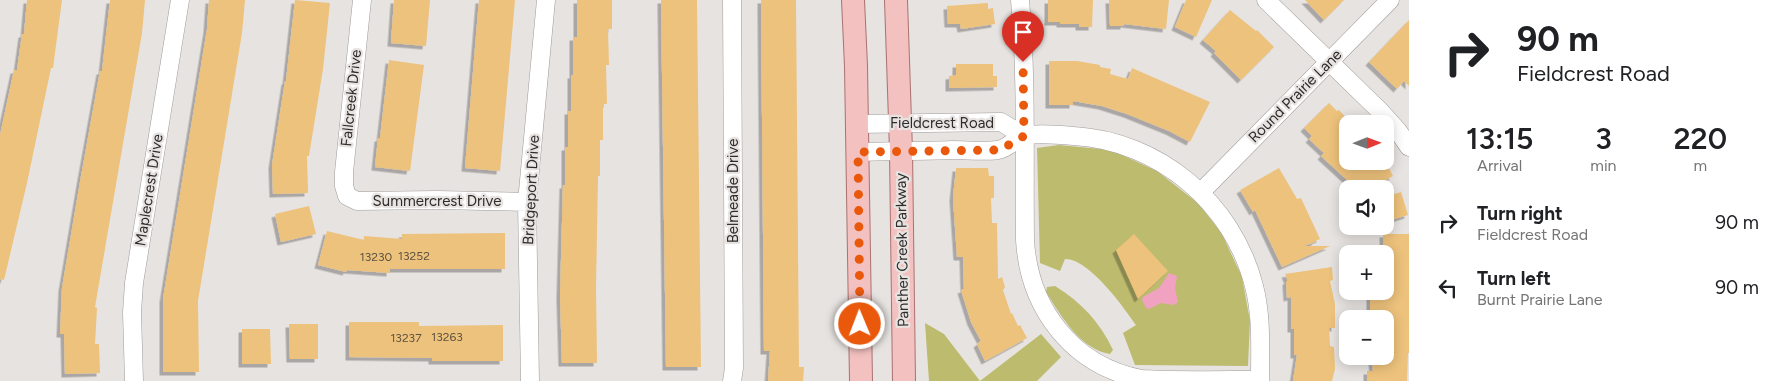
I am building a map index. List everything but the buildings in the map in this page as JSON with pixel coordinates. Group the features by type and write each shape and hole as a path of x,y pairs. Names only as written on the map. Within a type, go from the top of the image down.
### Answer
{"main road":[{"path":"853,0 856,45 861,381"},
{"name":"Panther Creek Parkway","path":"896,0 901,151 904,381"}],"street":[{"name":"Maplecrest Drive","path":"134,381 132,312 134,283 180,0"},
{"name":"Fallcreek Drive","path":"348,196 344,186 344,172 362,0"},
{"name":"Bridgeport Drive","path":"530,381 527,202 546,0"},
{"name":"Belmeade Drive","path":"732,0 734,339 732,381"},
{"path":"1020,0 1024,43 1024,136 1025,240 1028,268 1032,282 1050,319 1078,350 1102,365 1140,378 1168,381 1260,380 1259,317 1250,271 1230,229 1201,192 1164,164 1121,144 1075,136 1024,136"},
{"path":"1266,0 1389,121 1409,147"},
{"name":"Round Prairie Lane","path":"1201,192 1390,0"},
{"name":"Fieldcrest Road","path":"857,124 1001,122 1024,136 1000,150 858,152"},
{"name":"Summercrest Drive","path":"348,196 358,201 527,202"}],"shaded area":[{"path":"1059,145 1111,150 1157,171 1199,204 1222,234 1242,277 1250,321 1248,366 1135,365 1123,333 1136,325 1104,284 1084,266 1074,261 1065,259 1060,271 1040,263 1037,148"},
{"path":"1169,273 1177,276 1175,288 1178,302 1174,305 1161,303 1149,309 1146,308 1142,300 1143,297 1159,288"},
{"path":"1055,286 1081,306 1096,322 1113,350 1110,354 1089,346 1072,330 1046,292 1047,287"},
{"path":"925,323 944,334 980,381 929,381"},
{"path":"1041,334 1061,357 1037,381 980,381"}],"route":[{"path":"860,324 858,152 1000,150 1024,136 1023,62"}]}
